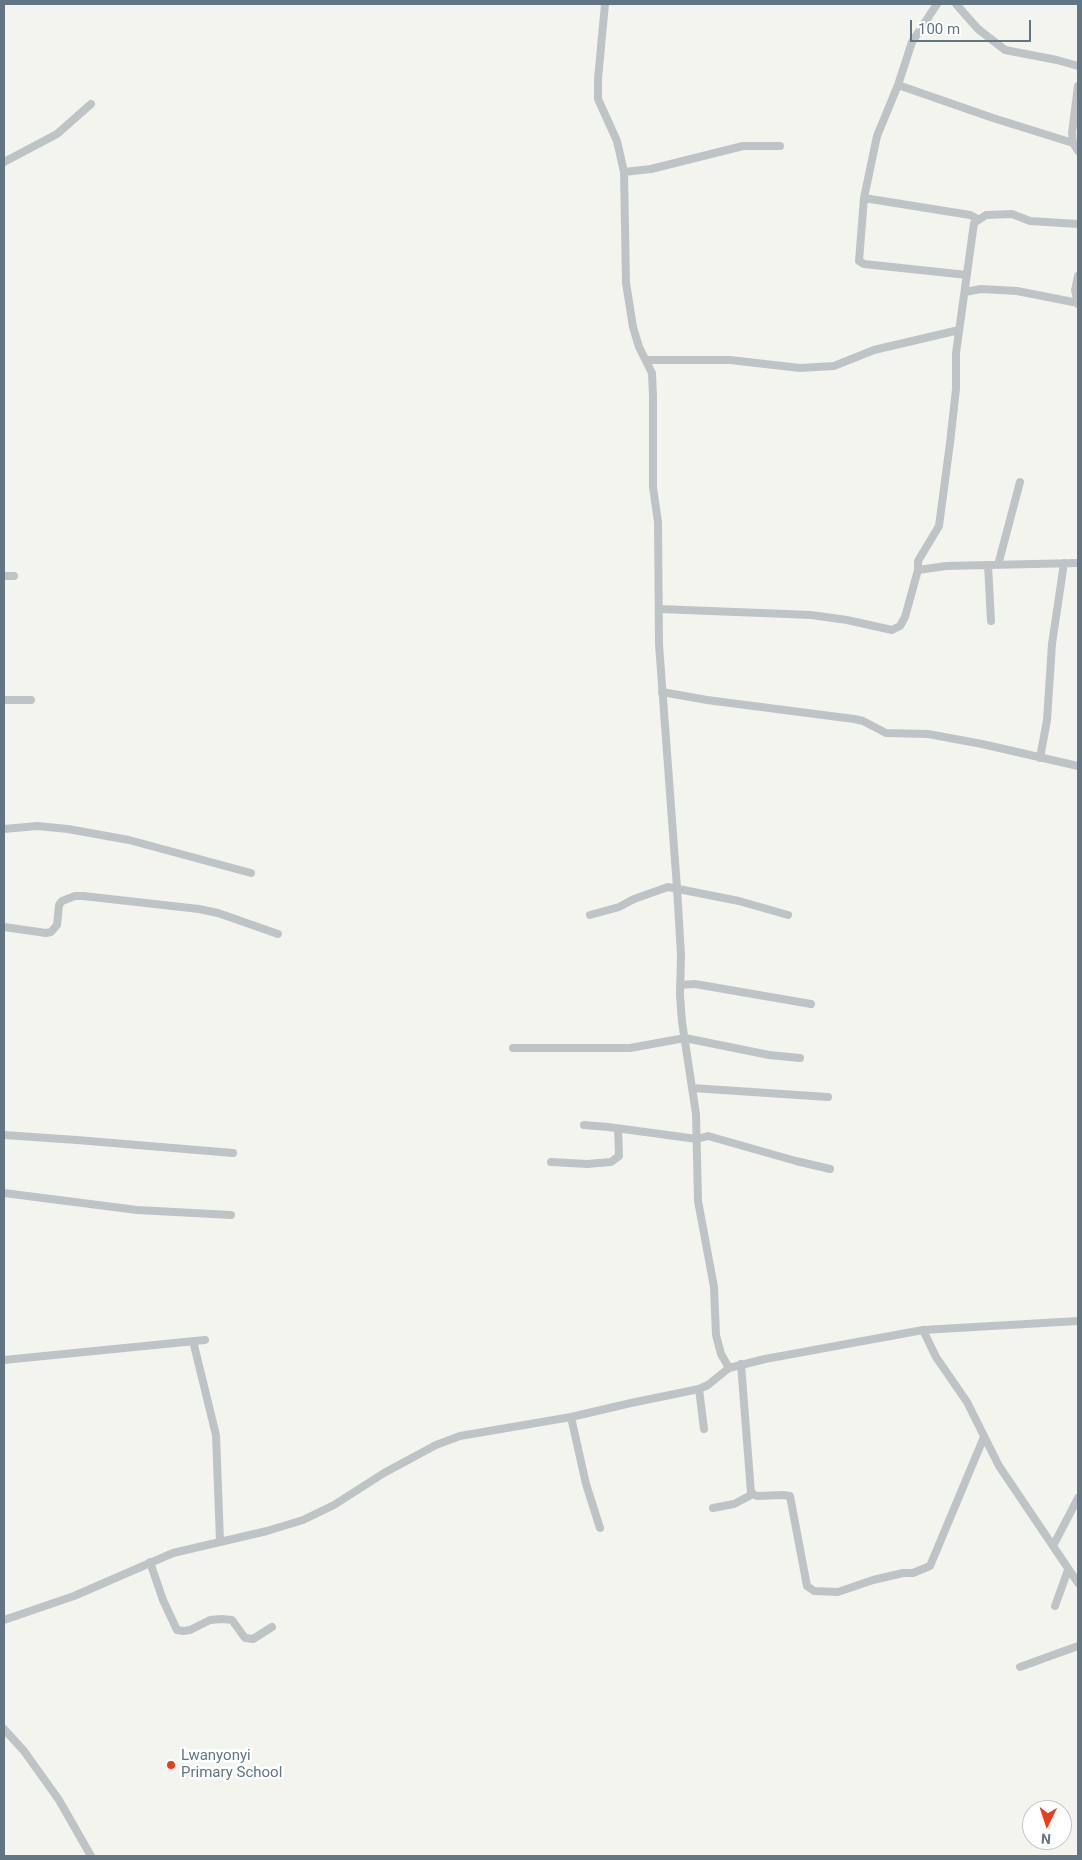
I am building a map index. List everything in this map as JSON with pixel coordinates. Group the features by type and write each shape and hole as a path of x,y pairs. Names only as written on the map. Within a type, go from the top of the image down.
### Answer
{"street":[{"path":"605,4 598,99 617,141 624,172 626,283 633,327 639,347 652,373 653,487 658,522 659,644 677,888 682,1022 696,1114 698,1201 714,1287 716,1334 721,1354 729,1368"},
{"path":"938,4 912,42 898,85 877,136 864,198 859,261 864,264 967,275"},
{"path":"956,4 978,29 1005,50 1078,66"},
{"path":"898,85 1073,143"},
{"path":"1078,86 1073,143 1078,151"},
{"path":"4,162 57,134 91,104"},
{"path":"624,172 651,169 743,146 780,146"},
{"path":"864,198 970,215 976,218 976,221"},
{"path":"660,608 811,615 847,620 892,630 900,626 905,617 918,570 918,561 939,526 956,388 956,353 972,226 986,215 1012,214 1030,221 1078,224 1078,220"},
{"path":"965,292 981,290 1017,291 1078,304 1075,290 1078,276"},
{"path":"647,360 730,360 800,368 834,366 874,350 959,330"},
{"path":"998,565 1020,482"},
{"path":"1040,758 1047,720 1052,644 1064,563"},
{"path":"918,570 946,566 1078,563"},
{"path":"988,565 991,620"},
{"path":"4,576 14,576"},
{"path":"662,692 707,700 854,719 886,732 928,734 1078,766"},
{"path":"4,700 32,700"},
{"path":"4,829 37,826 68,829 129,840 251,873"},
{"path":"590,915 619,907 634,899 668,887 739,901 788,916"},
{"path":"4,926 46,933 51,932 57,925 59,905 62,901 75,896 83,896 199,908 278,934"},
{"path":"680,985 695,984 811,1004"},
{"path":"513,1048 630,1048 685,1038 769,1055 800,1058"},
{"path":"692,1088 828,1097"},
{"path":"584,1125 697,1139 708,1136 830,1169"},
{"path":"551,1162 587,1164 611,1162 619,1156 618,1128"},
{"path":"4,1136 146,1145 233,1153"},
{"path":"4,1193 137,1210 231,1215"},
{"path":"4,1620 27,1610 74,1596 173,1553 267,1531 303,1520 334,1505 384,1473 447,1440 571,1417 699,1389 708,1386 729,1368 741,1364 922,1330 1078,1321"},
{"path":"922,1330 936,1357 967,1402 999,1466 1078,1583"},
{"path":"4,1360 205,1340"},
{"path":"193,1341 216,1435 220,1541"},
{"path":"741,1364 750,1490 757,1496 783,1494 790,1496 807,1586 814,1591 838,1592 873,1580 903,1573 913,1573 930,1566 984,1438"},
{"path":"699,1389 704,1428"},
{"path":"571,1417 586,1484 600,1528"},
{"path":"713,1508 734,1504 753,1494"},
{"path":"1053,1546 1078,1498"},
{"path":"150,1562 163,1600 180,1631 190,1630 210,1620 232,1620 245,1638 253,1639 272,1626"},
{"path":"1055,1606 1068,1570"},
{"path":"1020,1666 1078,1646"},
{"path":"4,1728 24,1751 59,1800 91,1856"}],"place":[{"name":"Lwanyonyi Primary School","path":"171,1765"}]}
